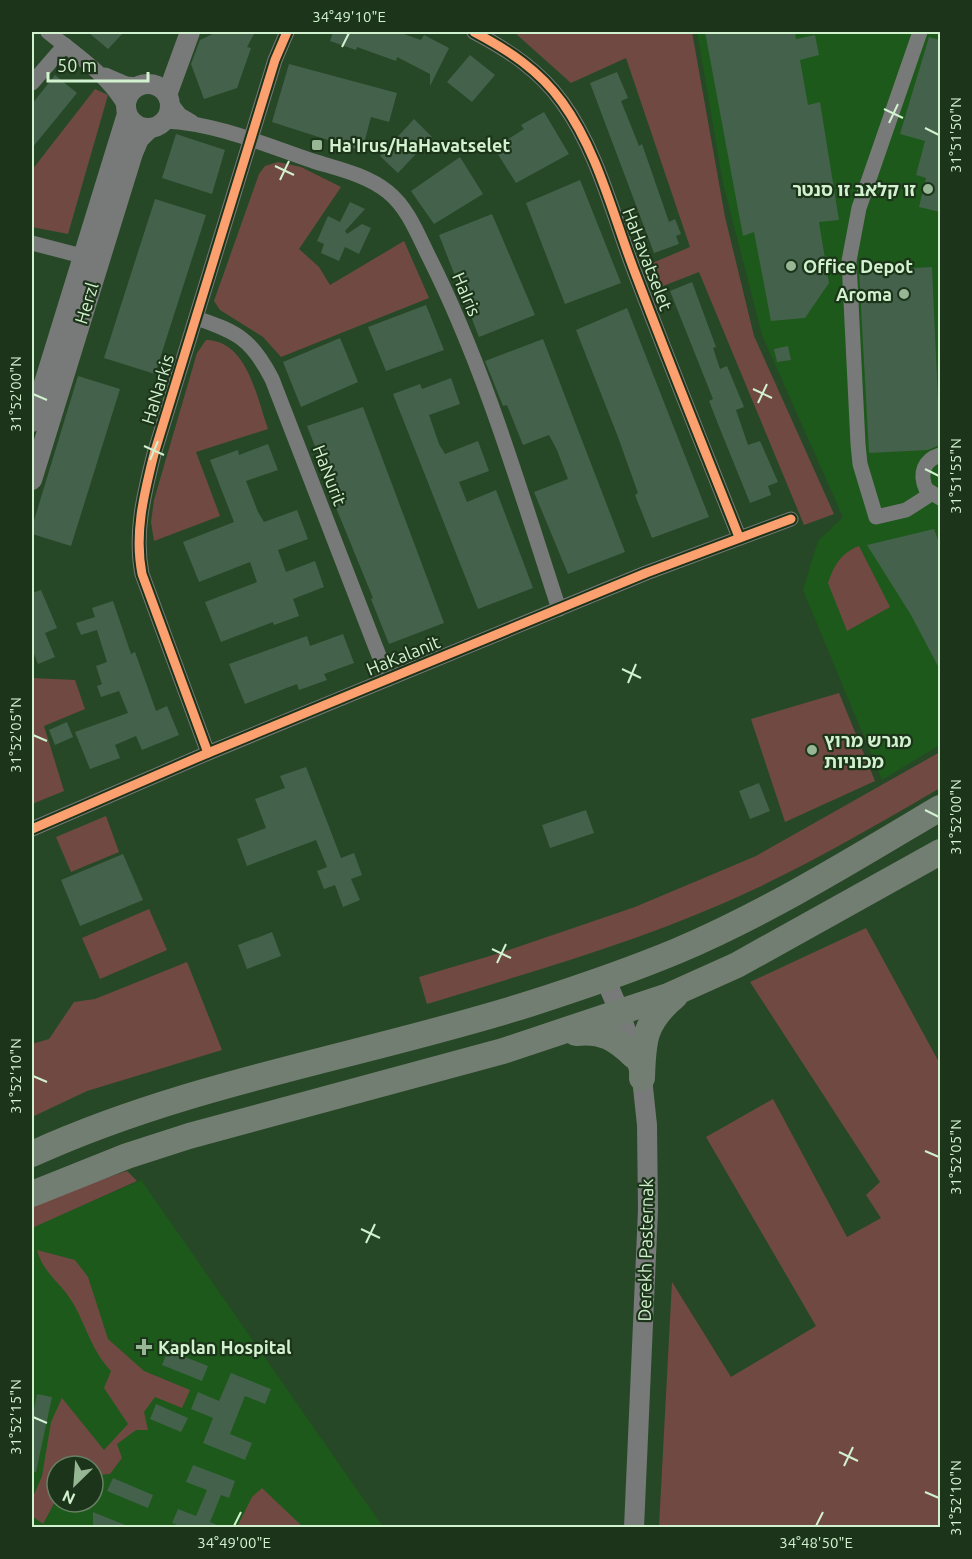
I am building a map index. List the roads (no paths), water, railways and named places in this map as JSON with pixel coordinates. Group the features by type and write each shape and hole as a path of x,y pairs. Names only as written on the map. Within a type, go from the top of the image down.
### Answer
{"highway":[{"path":"32,1154 115,1120 178,1100 492,1015 605,978 678,950 749,916 834,871 940,808"},
{"path":"32,1194 128,1156 189,1136 555,1035 620,1013 683,989 785,940 940,852"},
{"path":"638,1067 653,1017 683,989"},
{"path":"555,1035 591,1031 604,1034 615,1039 638,1067"}],"street":[{"path":"48,32 94,70 118,94 135,125 163,112 159,86 116,81 94,70"},
{"path":"252,140 275,60 287,32"},
{"name":"HaHavatselet","path":"474,32 523,60 562,102 576,125 595,164 637,279 739,537"},
{"path":"920,32 859,208 848,271 860,464 876,517 906,510 936,496 923,482 924,468 933,457 940,454"},
{"name":"Herzl","path":"143,84 173,59 187,37"},
{"name":"Herzl","path":"32,480 133,153 139,139 163,112 187,37"},
{"path":"32,83 64,45"},
{"path":"126,110 129,93 143,84"},
{"name":"Herzl","path":"32,422 126,110"},
{"name":"HaIris","path":"163,112 200,126 252,140 356,174 389,192 415,227 444,287 499,422 559,609"},
{"name":"HaNarkis","path":"208,753 142,573 139,539 141,509 154,454 252,140"},
{"path":"32,243 82,256"},
{"name":"HaNurit","path":"196,318 221,327 252,345 272,379 388,679"},
{"name":"HaKalanit","path":"32,829 208,753 559,609 739,537 791,519"},
{"name":"Derekh Pasternak","path":"605,978 620,1013 638,1067 647,1125 648,1210 634,1527"}],"place":[{"name":"Ha'Irus/HaHavatselet","path":"317,145"},
{"name":"זו קלאב זו סנטר","path":"928,189"},
{"name":"Office Depot","path":"791,266"},
{"name":"Aroma","path":"904,294"},
{"name":"מגרש מרוץ מכוניות","path":"812,750"},
{"name":"Kaplan Hospital","path":"144,1347"}]}
